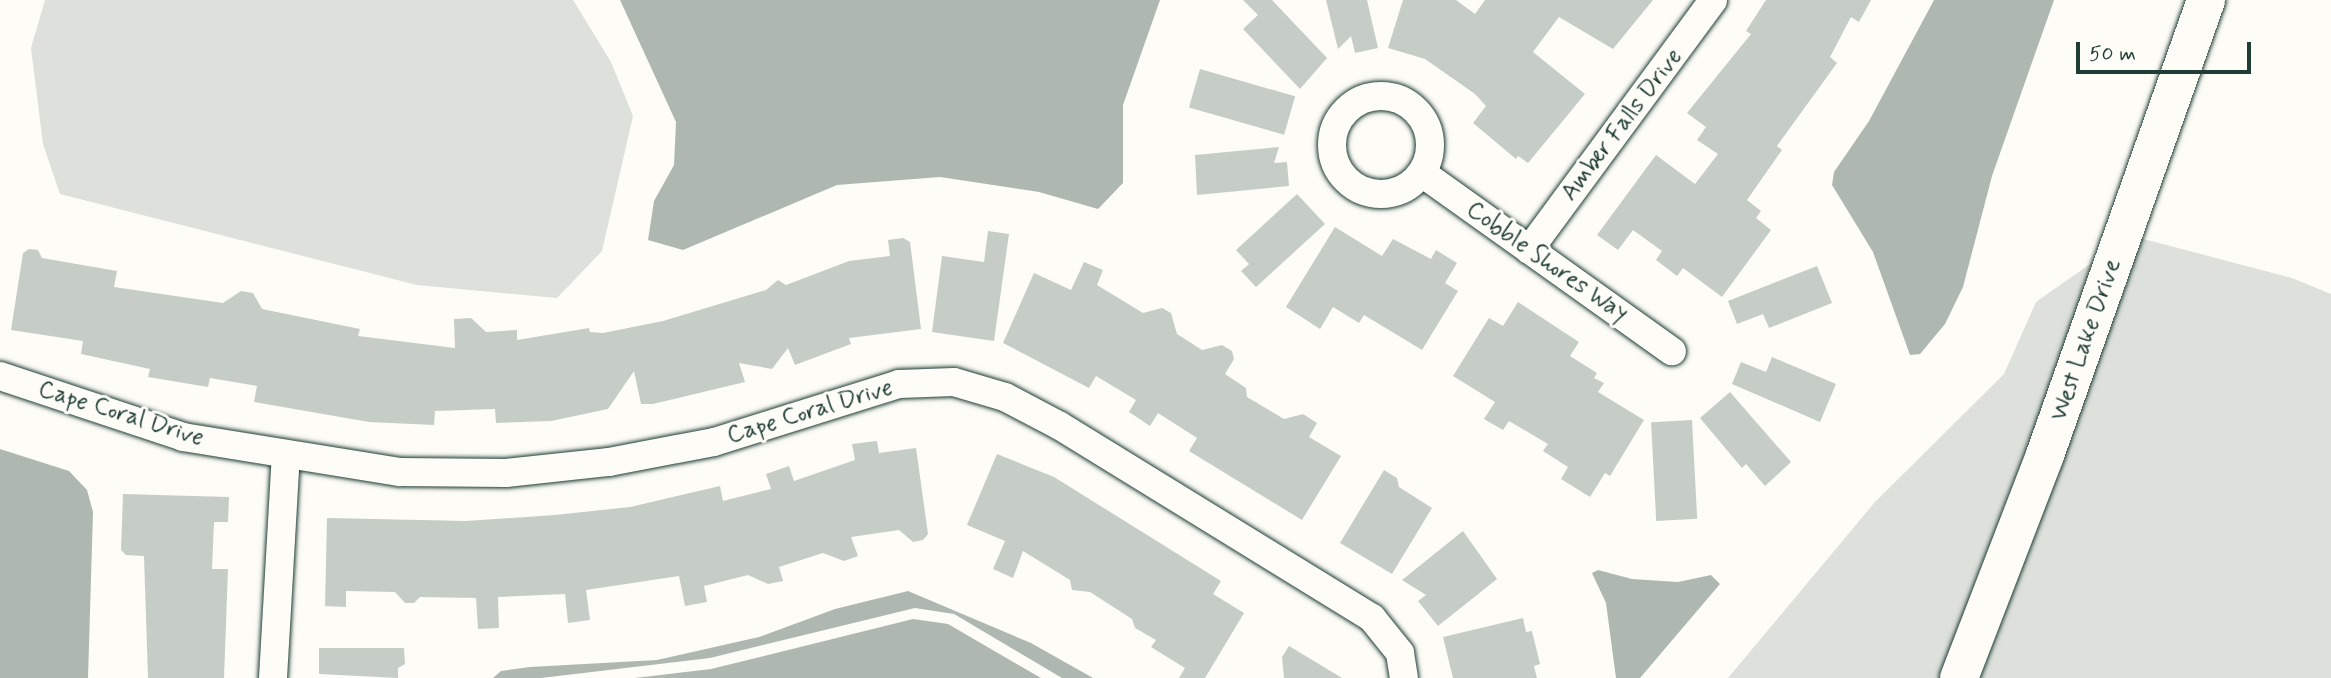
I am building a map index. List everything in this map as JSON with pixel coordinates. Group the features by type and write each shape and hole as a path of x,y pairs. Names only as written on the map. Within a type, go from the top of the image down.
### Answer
{"street":[{"name":"Amber Falls Drive","path":"1529,250 1713,0"},
{"name":"West Lake Drive","path":"1959,678 2045,455 2206,0"},
{"name":"Cobble Shores Way","path":"1422,173 1672,351"},
{"name":"Cape Coral Drive","path":"0,376 183,437 400,472 506,473 609,462 714,442 899,384 954,382 1005,397 1060,426 1372,618 1400,653 1404,678"},
{"path":"273,678 286,454"}],"shaded area":[{"path":"45,0 573,0 611,62 633,116 602,251 557,298 417,285 60,194 43,144 31,48"},
{"path":"620,0 1160,0 1123,105 1123,183 1098,209 1039,192 940,177 837,185 683,250 648,240 654,201 674,165 676,122"},
{"path":"1934,0 2054,0 1992,176 1963,287 1945,324 1920,354 1910,355 1873,252 1832,185 1834,172 1869,121"},
{"path":"2136,237 2292,278 2331,294 2331,678 1973,678"},
{"path":"2103,255 1946,678 1728,678 1875,502 2004,374 2036,302"},
{"path":"0,449 69,471 87,490 93,512 88,678 0,678"},
{"path":"1598,570 1632,579 1678,582 1711,575 1720,584 1640,678 1616,678 1606,603 1592,573"},
{"path":"908,591 1031,643 1093,678 1062,678 954,614 915,608 710,658 541,678 493,678 501,671 530,667 657,660 759,637 835,609"},
{"path":"913,619 948,624 1041,678 635,678 711,669"}],"building":[{"path":"1243,0 1272,0 1327,58 1300,89 1243,29 1258,15"},
{"path":"1326,0 1367,0 1378,48 1355,53 1351,36 1338,49"},
{"path":"1403,0 1456,0 1475,14 1485,0 1653,0 1613,49 1559,17 1533,52 1585,94 1528,163 1518,156 1516,159 1473,123 1486,106 1475,94 1425,59 1388,48"},
{"path":"1766,0 1871,0 1859,22 1851,17 1830,57 1837,63 1777,146 1782,150 1747,200 1761,211 1756,218 1771,230 1722,297 1683,268 1677,276 1656,260 1662,251 1633,230 1618,250 1597,235 1656,155 1695,184 1718,154 1697,140 1706,127 1687,113 1751,34 1746,31"},
{"path":"1200,69 1295,96 1284,135 1189,107"},
{"path":"1279,147 1274,163 1287,162 1289,186 1197,195 1195,155"},
{"path":"1297,194 1325,224 1256,287 1241,271 1249,264 1236,250"},
{"path":"1335,227 1382,256 1393,239 1431,259 1436,250 1457,263 1445,283 1458,291 1422,350 1364,315 1359,323 1333,307 1320,329 1286,307"},
{"path":"988,231 1009,234 994,341 932,332 942,256 984,262"},
{"path":"903,238 910,242 921,329 849,338 851,344 795,365 788,348 772,369 739,363 745,382 653,404 641,404 634,371 608,409 551,421 496,423 495,409 435,411 434,425 369,422 254,402 257,386 210,378 208,387 148,377 150,369 81,354 83,341 11,330 23,253 29,249 38,250 42,258 117,271 114,287 223,303 241,291 253,293 262,309 360,329 358,336 455,348 454,319 471,318 486,332 517,330 517,340 589,328 590,332 603,333 663,321 766,290 778,280 786,285 849,261 890,256 888,240"},
{"path":"1084,262 1103,270 1097,285 1143,313 1162,308 1171,313 1177,334 1202,350 1222,345 1232,351 1234,359 1225,374 1246,388 1247,397 1284,419 1303,414 1317,423 1309,437 1341,456 1302,520 1189,451 1197,438 1158,413 1150,426 1129,412 1136,400 1096,376 1089,388 1003,343 1034,273 1071,290"},
{"path":"1817,266 1832,303 1769,328 1763,314 1737,324 1728,301"},
{"path":"1518,302 1579,342 1570,356 1597,373 1594,378 1604,383 1598,392 1644,420 1610,476 1605,473 1590,497 1561,479 1568,467 1543,451 1548,444 1509,421 1503,430 1484,419 1495,402 1453,376 1489,318 1503,326"},
{"path":"1772,357 1836,384 1820,422 1732,384 1741,362 1766,372"},
{"path":"1730,392 1791,462 1765,486 1746,464 1742,468 1700,418"},
{"path":"1692,420 1697,519 1656,521 1651,422"},
{"path":"877,441 879,453 916,448 928,534 923,540 913,542 899,530 851,537 858,556 844,561 823,553 779,567 783,581 768,584 748,575 704,586 707,602 685,606 679,576 586,590 590,620 568,623 565,594 498,597 499,628 478,629 476,598 420,597 414,603 405,603 395,592 346,591 346,607 325,606 327,518 466,521 555,515 630,507 720,486 723,501 771,489 766,474 789,466 794,481 855,460 852,444"},
{"path":"997,454 1054,477 1221,581 1213,594 1244,613 1205,678 1179,678 1185,668 1151,647 1156,640 1135,628 1132,619 1090,592 1072,590 1070,580 1023,551 1013,578 993,569 1005,541 967,525"},
{"path":"1384,470 1397,478 1399,487 1432,508 1392,574 1340,543"},
{"path":"123,494 229,497 228,522 214,522 212,569 228,569 224,678 148,678 144,556 126,555 121,550"},
{"path":"1463,531 1497,579 1438,626 1418,601 1426,595 1402,580"},
{"path":"1523,618 1526,632 1532,631 1540,664 1534,666 1537,678 1453,678 1443,637"},
{"path":"1289,646 1342,678 1284,678 1282,657"},
{"path":"319,648 404,648 405,664 398,668 398,678 319,674"}]}
